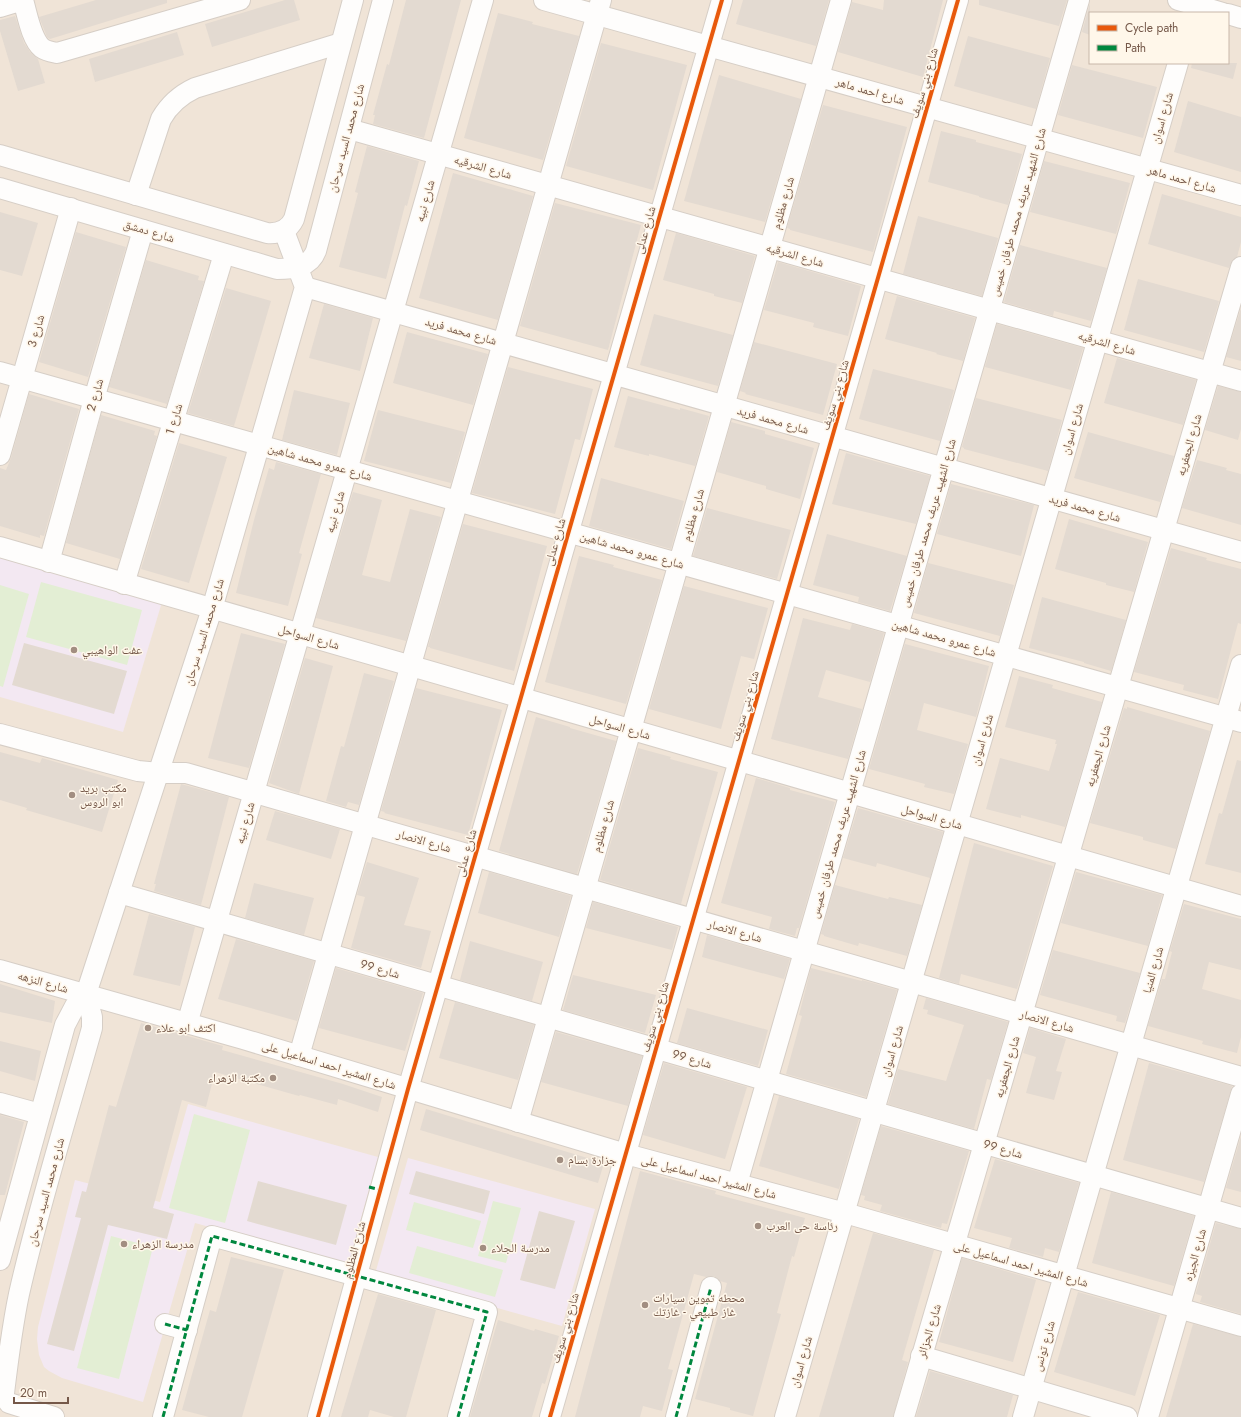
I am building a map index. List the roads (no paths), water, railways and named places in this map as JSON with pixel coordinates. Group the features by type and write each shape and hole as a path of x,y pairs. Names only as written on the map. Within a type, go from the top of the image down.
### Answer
{"street":[{"path":"0,7 24,0 37,43 50,52 57,53 240,0"},
{"path":"0,155 267,233 272,234 284,231 292,224 294,219 353,0"},
{"name":"شارع محمد السيد سرحان","path":"298,267 309,262 316,251 383,0"},
{"name":"شارع نبيه","path":"187,1024 483,0"},
{"name":"شارع احمد ماهر","path":"544,0 599,7 708,46 1241,195"},
{"name":"شارع عدلى","path":"408,1088 722,0"},
{"name":"شارع مظلوم","path":"518,1122 842,0"},
{"name":"شارع بني سويف","path":"550,1417 958,0"},
{"name":"شارع الشهيد عريف محمد طرفان خميس","path":"737,1184 1080,0"},
{"path":"1190,4 1219,12"},
{"path":"299,1056 599,7"},
{"path":"1229,14 1241,18"},
{"path":"136,195 161,119 168,108 178,98 195,88 341,43"},
{"name":"شارع اسوان","path":"785,1417 1178,64"},
{"name":"شارع الشرقيه","path":"348,129 1241,381"},
{"name":"شارع دمشق","path":"0,188 278,269 298,267"},
{"name":"شارع 3","path":"0,455 71,208"},
{"name":"شارع 2","path":"49,562 143,230"},
{"path":"284,231 305,287"},
{"name":"شارع 1","path":"124,584 224,254"},
{"name":"شارع الجعفريه","path":"955,1245 1241,267"},
{"name":"شارع محمد السيد سرحان","path":"0,1260 65,1024 75,1006 86,994 159,773 212,609 305,287"},
{"name":"شارع محمد فريد","path":"305,287 1241,552"},
{"name":"شارع عمرو محمد شاهين","path":"0,372 1233,720"},
{"name":"شارع السواحل","path":"0,547 1241,906"},
{"name":"شارع المنيا","path":"1064,1276 1177,888 1233,720 1241,665"},
{"name":"شارع الانصار","path":"0,734 138,771 186,773 1241,1077"},
{"name":"شارع 99","path":"119,893 1241,1218"},
{"name":"شارع النزهه","path":"0,970 86,994"},
{"name":"شارع محمد السيد سرحان","path":"6,1400 10,1342 9,1302 40,1211 92,1028 92,1018 86,994"},
{"name":"شارع المشير احمد اسماعيل على","path":"86,994 408,1088 626,1154 845,1213 1241,1326"},
{"name":"شارع المظلوم","path":"318,1417 357,1276 375,1188 408,1088"},
{"name":"شارع الجيزه","path":"1148,1417 1241,1094"},
{"path":"0,1103 40,1114"},
{"path":"162,1417 212,1236 488,1312 458,1417"},
{"name":"شارع الجزائر","path":"904,1417 955,1245"},
{"name":"شارع تونس","path":"1023,1417 1064,1276"},
{"path":"676,1417 711,1288"},
{"path":"165,1324 187,1330"},
{"path":"921,1356 1127,1417"},
{"path":"6,1400 54,1417"}],"place":[{"name":"عفت الواهيبي","path":"74,650"},
{"name":"مكتب بريد ابو الروس","path":"72,795"},
{"name":"اكتف ابو علاء","path":"148,1028"},
{"name":"مكتبة الزهراء","path":"273,1078"},
{"name":"جزارة بسام","path":"560,1160"},
{"name":"رئاسة حى العرب","path":"758,1226"},
{"name":"مدرسة الزهراء","path":"124,1244"},
{"name":"مدرسة الجلاء","path":"483,1248"},
{"name":"محطه تموين سيارات غاز طبيعي - غازتك","path":"645,1305"}]}
